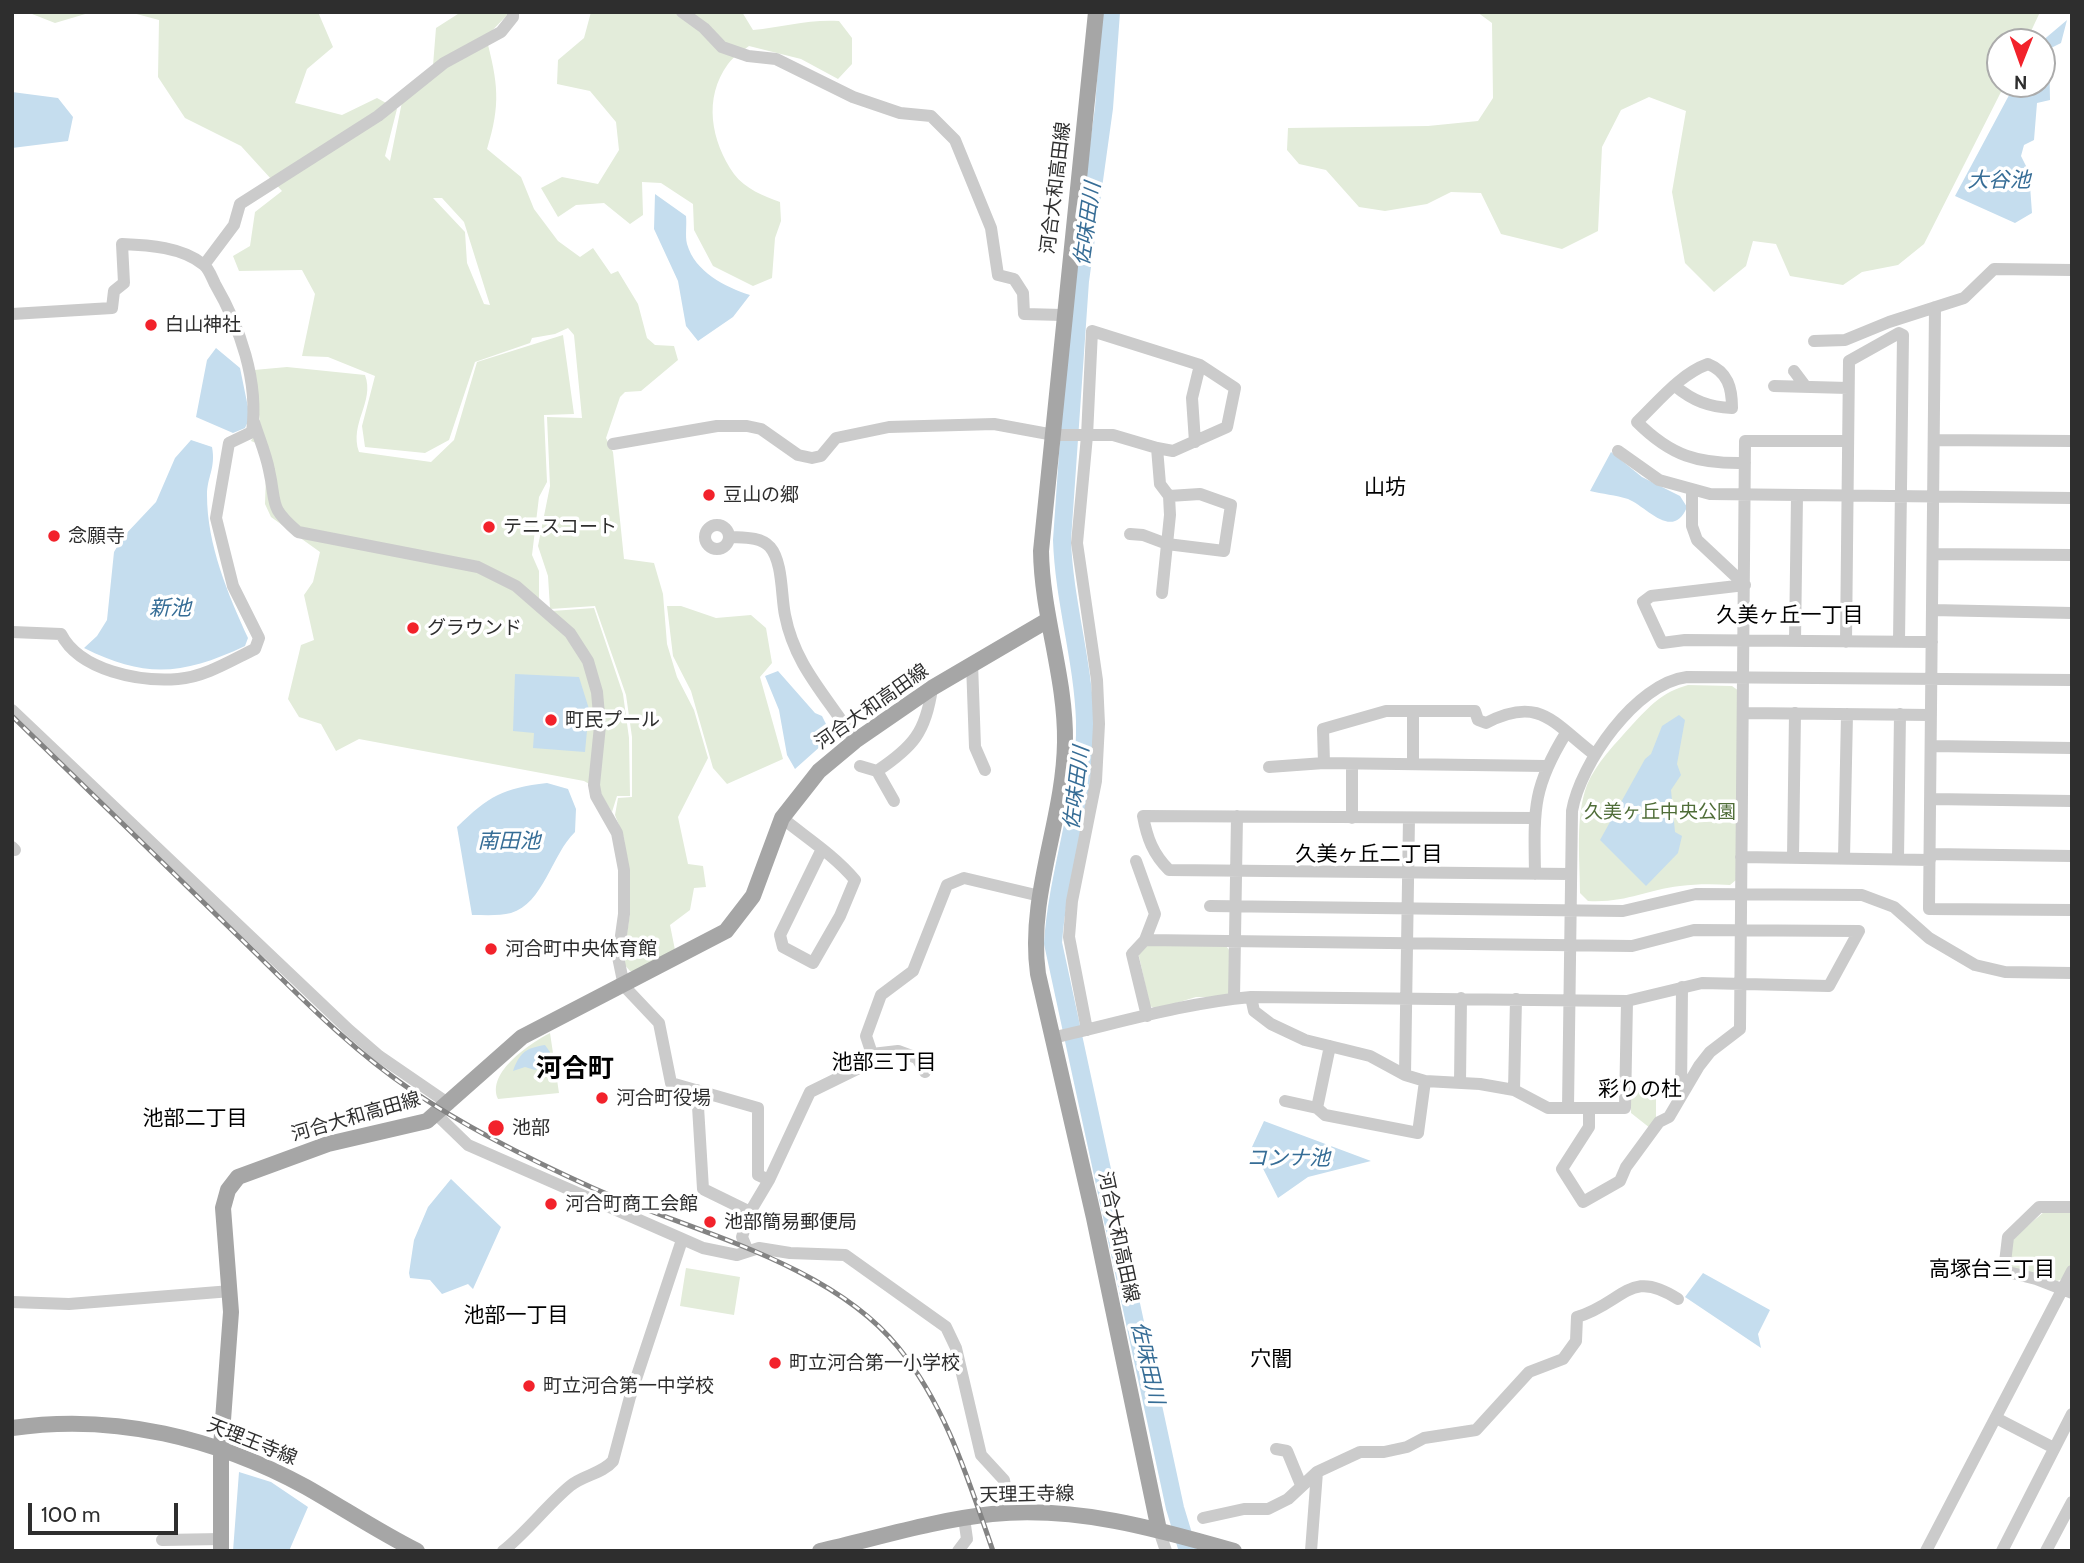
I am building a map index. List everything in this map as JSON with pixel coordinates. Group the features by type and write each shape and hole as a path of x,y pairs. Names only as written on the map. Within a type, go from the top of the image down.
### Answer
{"main road":[{"name":"河合大和高田線","path":"1096,12 1041,551 1048,620 1065,707 1065,744 1063,773 1040,896 1035,949 1052,1038 1164,1531"},
{"name":"河合大和高田線","path":"222,1545 221,1447 231,1291 223,1208 228,1190 238,1177 328,1144 417,1125 443,1109 522,1037 726,931 753,896 782,818 819,771 855,741 933,688 1048,620"},
{"name":"天理王寺線","path":"12,1428 60,1423 133,1427 221,1447 307,1488 417,1551"},
{"name":"天理王寺線","path":"820,1551 964,1518 1010,1513 1097,1517 1164,1531 1228,1550"}],"street":[{"path":"204,265 234,225 240,204 379,116 444,63 501,32 513,17 513,12"},
{"path":"682,12 705,28 722,47 748,56 776,59 853,97 900,113 932,116 955,139 991,228 998,275 1014,279 1023,293 1024,314 1063,315"},
{"path":"12,314 110,310 114,290 124,283 122,244 153,244 204,265 227,305 240,337 252,383 252,432 229,443 216,518 233,586 258,638 255,649 201,674 165,678 124,675 104,667 68,648 61,634 12,632"},
{"path":"1814,341 1845,340 1889,321 1964,298 1994,269 2072,270"},
{"path":"1935,307 1929,909 2072,910"},
{"path":"613,444 717,426 747,426 761,429 798,455 812,458 821,456 836,438 889,427 994,424 1054,435 1087,436 1113,435 1173,451 1227,427 1236,388 1200,365 1091,331 1087,436 1077,543 1097,680 1099,724 1096,781 1072,901 1069,937 1087,1030"},
{"path":"1846,642 1849,361 1899,333 1903,335 1899,642"},
{"path":"1675,386 1692,400 1717,408 1732,408 1732,389 1720,369 1708,364 1696,369 1675,386 1637,422 1656,441 1678,454 1717,463 1745,463"},
{"path":"1195,442 1192,398 1200,365"},
{"path":"1794,371 1806,387"},
{"path":"1774,386 1848,388"},
{"path":"254,422 270,471 272,501 280,517 298,532 478,566 516,586 570,633 588,661 597,692 600,726 594,785 617,833 624,870 624,914 618,957 624,986 659,1023 671,1083 758,1108 758,1175 769,1180"},
{"path":"1934,440 2072,441"},
{"path":"1589,1108 1589,1127 1562,1169 1583,1202 1620,1181 1659,1122 1668,1117 1710,1052 1740,1029 1745,441 1847,441"},
{"path":"1157,448 1160,484 1169,496 1162,593"},
{"path":"1618,451 1659,480 1692,491 1797,496 2072,498"},
{"path":"1692,491 1692,526 1697,540 1745,585"},
{"path":"1130,534 1143,535 1167,544 1224,551 1231,505 1200,494 1169,496"},
{"path":"1795,640 1797,496"},
{"path":"729,537 758,540 770,547 776,560 790,642 805,672 823,693 855,741"},
{"path":"1933,554 2072,555"},
{"path":"1745,585 1651,596 1643,602 1662,643 1745,640 1932,642"},
{"path":"1932,610 2072,613"},
{"path":"972,663 975,747 985,770"},
{"path":"1568,1108 1570,911 1575,793 1582,775 1595,755 1642,698 1662,683 1687,677 2072,680"},
{"path":"877,771 901,755 919,735 929,709 933,688"},
{"path":"12,710 349,1030 443,1109 468,1145 703,1248 737,1255 747,1249 845,1255 946,1327 956,1348 981,1455 1004,1480 1010,1513"},
{"path":"1324,763 1323,729 1386,710 1475,711 1478,720 1486,723 1509,711 1542,712 1595,755"},
{"path":"1413,710 1413,764"},
{"path":"1744,713 1931,715"},
{"path":"1793,857 1795,713"},
{"path":"1844,858 1847,714"},
{"path":"1898,859 1900,714"},
{"path":"1535,874 1534,818 1537,793 1546,766 1566,733"},
{"path":"1931,746 2072,748"},
{"path":"1269,766 1324,763 1546,766"},
{"path":"1352,764 1352,818"},
{"path":"860,766 877,771 894,802"},
{"path":"1931,799 2072,801"},
{"path":"1534,818 1143,816 1146,836 1158,859 1169,870 1571,874"},
{"path":"1234,999 1237,816"},
{"path":"782,818 822,849 855,880 840,916 813,963 783,947 780,935 822,849"},
{"path":"1405,1075 1409,818"},
{"path":"1741,857 1898,859 2072,856"},
{"path":"1136,861 1155,914 1145,940 1132,954 1147,1016"},
{"path":"872,1054 866,1036 881,995 913,971 947,885 964,878 1040,896"},
{"path":"1210,906 1623,911 1696,894 1871,897 1895,907 1928,938 1975,965 2005,972 2072,973"},
{"path":"1052,1038 1197,1002 1251,997 1627,1001 1649,998 1682,987 1741,984 1829,986 1859,931 1694,930 1632,946 1145,940"},
{"path":"1681,1097 1682,987"},
{"path":"1251,997 1254,1011 1271,1024 1305,1040 1377,1059 1405,1075 1425,1081 1514,1090 1548,1108 1625,1108 1627,1001"},
{"path":"1460,1083 1461,998"},
{"path":"1514,1090 1516,999"},
{"path":"1317,1108 1330,1046"},
{"path":"872,1054 898,1051 917,1058 925,1072"},
{"path":"747,1249 742,1237 750,1212 769,1180 810,1093 865,1065 872,1054"},
{"path":"1285,1101 1317,1108 1325,1115 1418,1133 1425,1081"},
{"path":"696,1090 703,1189 750,1212"},
{"path":"2067,1291 2004,1271 2004,1250 2008,1237 2039,1207 2072,1207"},
{"path":"503,1551 528,1531 573,1484 607,1468 613,1461 630,1397 682,1240"},
{"path":"1926,1551 2067,1291 2072,1271"},
{"path":"1203,1518 1244,1509 1268,1508 1288,1499 1317,1472 1360,1452 1384,1452 1407,1447 1424,1438 1476,1430 1530,1372 1563,1359 1576,1341 1577,1317 1600,1310 1635,1286 1647,1284 1661,1288 1678,1299"},
{"path":"12,1302 69,1304 231,1291"},
{"path":"1996,1418 2054,1448"},
{"path":"2002,1551 2071,1419"},
{"path":"1276,1449 1287,1451 1301,1485"},
{"path":"1311,1551 1317,1472"},
{"path":"2046,1551 2072,1502"},
{"path":"958,1551 967,1539 964,1518"},
{"path":"1164,1531 1166,1551"},
{"path":"162,1540 222,1545"}],"green space":[{"path":"27,12 92,12 55,23"},
{"path":"129,12 318,12 333,47 307,69 295,103 342,115 377,98 397,109 385,156 390,161 402,102 432,78 436,28 461,12 510,12 486,37 496,93 494,119 487,149 521,177 534,209 558,241 580,257 593,248 611,274 618,271 638,304 647,338 655,345 674,346 678,360 641,391 625,392 620,397 606,438 613,452 624,559 654,563 663,594 667,644 677,677 694,710 708,758 678,817 688,864 703,866 706,887 694,888 690,910 670,925 676,955 641,972 630,971 623,963 630,913 624,838 615,815 618,798 632,797 632,737 626,695 595,606 550,609 594,608 623,694 629,738 630,796 617,796 612,812 598,789 584,781 359,739 336,751 321,724 299,717 288,699 301,645 314,640 304,595 313,582 320,552 271,517 265,504 266,476 256,443 251,441 260,424 254,370 287,367 365,375 367,394 357,432 359,452 431,462 454,440 477,362 563,335 574,414 544,415 547,482 539,497 532,555 539,571 539,600 550,608 548,576 538,546 550,486 547,417 582,418 574,335 568,328 555,334 532,338 530,343 475,362 449,440 425,453 365,447 362,426 375,376 328,357 302,356 315,294 302,270 239,271 233,256 250,246 255,212 282,191 241,146 185,118 158,77 159,20","holes":["433,198 442,198 464,222 490,305 484,304 467,263 465,232"]},
{"path":"591,12 742,12 753,30 807,22 839,21 852,38 852,64 838,79 801,59 749,46 728,64 715,91 715,134 726,161 734,174 749,188 780,202 781,221 775,238 772,278 753,286 713,266 694,230 693,204 661,183 642,182 643,215 630,224 604,203 576,205 558,217 541,188 562,177 598,184 619,150 616,122 590,91 557,84 558,60 584,38"},
{"path":"1477,12 2040,12 2033,28 1986,28 1986,98 1998,98 1924,244 1898,265 1862,272 1843,285 1790,276 1776,244 1753,241 1746,266 1714,292 1685,263 1672,192 1686,111 1649,97 1621,110 1602,147 1598,231 1562,249 1501,234 1481,193 1451,192 1427,204 1385,211 1359,207 1326,170 1299,164 1287,150 1288,128 1428,126 1478,121 1493,98 1492,23"},
{"path":"667,606 681,606 716,618 751,615 766,628 772,663 760,677 783,759 727,784 713,768 691,691 673,656"},
{"name":"久美ヶ丘中央公園","path":"1688,685 1732,686 1739,691 1736,880 1730,885 1680,886 1614,900 1588,901 1580,893 1579,852 1581,811 1587,785 1607,754 1657,700"},
{"path":"1143,946 1226,946 1230,951 1230,992 1224,997 1196,997 1156,1009 1150,1006 1138,952"},
{"path":"550,1033 559,1093 498,1099 498,1079 504,1069 522,1051"},
{"path":"1631,1084 1656,1085 1656,1120 1650,1128 1631,1113"},
{"path":"2044,1212 2072,1212 2072,1262 2063,1279 2057,1281 2013,1268 2009,1264 2013,1238"},
{"path":"686,1268 740,1277 734,1315 680,1306"}],"water":[{"name":"大谷池","path":"2067,20 2061,43 2056,46 2056,29"},
{"path":"12,92 58,98 73,117 68,141 12,148"},
{"name":"大谷池","path":"2008,98 2050,98 2037,103 2034,140 2024,145 2021,156 2029,172 2032,213 2015,223 1955,196"},
{"path":"655,194 686,216 687,244 697,263 721,283 750,295 733,317 698,341 686,326 678,281 654,229"},
{"path":"216,348 240,368 250,417 245,428 233,433 196,417 207,360"},
{"name":"新池","path":"191,440 212,447 213,461 207,495 208,514 226,587 248,638 245,646 202,663 164,670 146,669 106,658 84,648 97,636 107,620 114,552 123,537 156,502 175,458"},
{"path":"1611,452 1642,477 1680,496 1687,507 1681,517 1667,522 1628,499 1590,491"},
{"path":"778,671 815,713 822,716 832,736 795,769 787,755 779,710 765,676"},
{"name":"町民プール","path":"515,674 579,677 589,709 585,752 533,748 534,733 513,731"},
{"path":"1679,715 1685,720 1677,764 1681,775 1671,790 1675,832 1682,836 1678,853 1646,886 1600,840 1645,759 1651,754 1662,726"},
{"name":"南田池","path":"547,783 568,789 576,809 575,832 539,889 522,908 507,914 472,915 457,827 498,795"},
{"path":"545,1045 550,1052 549,1064 535,1070 525,1067 513,1071 524,1052"},
{"name":"コンナ池","path":"1264,1121 1371,1161 1308,1177 1278,1198 1252,1147"},
{"path":"451,1179 501,1227 473,1289 468,1284 442,1294 430,1280 410,1278 409,1273 414,1240 428,1207"},
{"path":"1703,1273 1770,1310 1758,1334 1761,1348 1685,1297"},
{"path":"239,1472 271,1482 308,1507 289,1551 233,1551"}],"waterway":[{"name":"佐味田川","path":"1111,12 1104,108 1080,281 1062,540 1066,585 1084,698 1084,749 1082,777 1060,887 1053,943 1175,1508 1188,1551"}],"railway":[{"path":"12,716 321,1016 364,1055 411,1090 523,1155 593,1188 756,1252 797,1271 835,1292 869,1318 898,1347 943,1418 993,1551"}],"place":[{"name":"白山神社","path":"151,325"},
{"name":"豆山の郷","path":"709,495"},
{"name":"テニスコート","path":"489,527"},
{"name":"念願寺","path":"54,536"},
{"name":"グラウンド","path":"413,628"},
{"name":"町民プール","path":"551,720"},
{"name":"河合町中央体育館","path":"491,949"},
{"name":"河合町役場","path":"602,1098"},
{"name":"池部","path":"496,1128"},
{"name":"河合町商工会館","path":"551,1204"},
{"name":"池部簡易郵便局","path":"710,1222"},
{"name":"町立河合第一小学校","path":"775,1363"},
{"name":"町立河合第一中学校","path":"529,1386"}],"district":[{"name":"山坊","path":"1385,488"},
{"name":"久美ヶ丘一丁目","path":"1790,616"},
{"name":"久美ヶ丘二丁目","path":"1369,855"},
{"name":"池部三丁目","path":"884,1063"},
{"name":"河合町","path":"575,1069"},
{"name":"彩りの杜","path":"1640,1090"},
{"name":"池部二丁目","path":"195,1119"},
{"name":"高塚台三丁目","path":"1992,1270"},
{"name":"池部一丁目","path":"516,1316"},
{"name":"穴闇","path":"1271,1360"}]}
